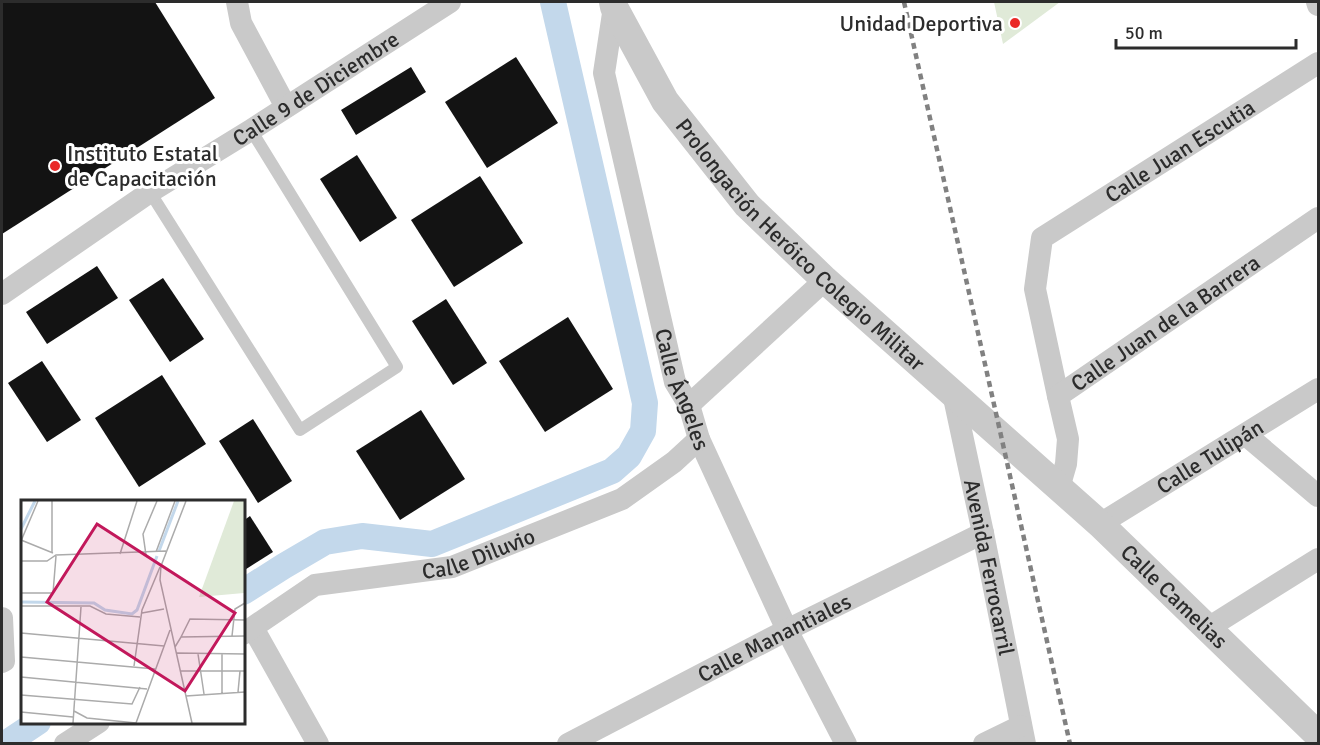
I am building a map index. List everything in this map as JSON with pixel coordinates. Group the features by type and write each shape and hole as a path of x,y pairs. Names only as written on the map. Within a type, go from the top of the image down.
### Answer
{"street":[{"path":"237,2 241,23 286,107"},
{"name":"Calle 9 de Diciembre","path":"2,294 150,192 450,2"},
{"name":"Prolongación Heróico Colegio Militar","path":"613,4 665,101 747,205 825,280 1026,458"},
{"name":"Calle Ángeles","path":"613,4 604,74 675,382 689,405 699,439 787,630 846,744"},
{"name":"Calle Juan Escutia","path":"1058,396 1035,289 1042,238 1318,63"},
{"name":"Calle Juan de la Barrera","path":"1059,488 1066,464 1068,439 1058,396 1318,218"},
{"path":"689,405 825,280"},
{"name":"Calle Tulipán","path":"1101,524 1318,388"},
{"name":"Avenida Ferrocarril","path":"953,393 1023,735"},
{"path":"1246,435 1318,496"},
{"name":"Calle Diluvio","path":"248,631 315,585 452,567 622,499 674,462 699,439"},
{"name":"Calle Camelias","path":"1026,458 1101,524 1318,735"},
{"name":"Calle Manantiales","path":"568,744 787,630 983,533"},
{"path":"1208,628 1318,559"},
{"path":"2,618 4,661 2,663"},
{"path":"248,631 318,744"},
{"path":"65,744 97,724"},
{"path":"984,744 1023,735"}],"lane":[{"path":"150,192 300,430 397,367 251,130"}],"green space":[{"name":"Unidad Deportiva","path":"994,2 1060,2 1003,44"}],"building":[{"name":"Instituto Estatal de Capacitación","path":"2,2 155,2 215,98 2,234"},
{"path":"516,57 558,123 487,168 445,102"},
{"path":"411,67 426,92 356,135 341,110"},
{"path":"357,155 397,218 360,242 320,179"},
{"path":"480,176 523,243 454,287 411,220"},
{"path":"97,266 118,298 47,344 26,312"},
{"path":"163,278 204,339 170,362 129,300"},
{"path":"446,299 487,363 453,385 412,321"},
{"path":"568,317 613,389 545,432 499,361"},
{"path":"42,361 81,420 47,442 8,383"},
{"path":"162,375 206,444 139,487 95,418"},
{"path":"421,410 465,479 400,520 356,451"},
{"path":"253,419 292,481 258,503 219,441"},
{"path":"250,516 273,552 244,570 244,520"}],"waterway":[{"path":"244,591 325,542 362,536 432,544 612,471 629,456 643,431 645,403 553,2"},
{"path":"5,744 35,724"}],"railway":[{"path":"904,2 1070,744"}],"place":[{"name":"Unidad Deportiva","path":"1015,23"},
{"name":"Instituto Estatal de Capacitación","path":"55,166"}]}
